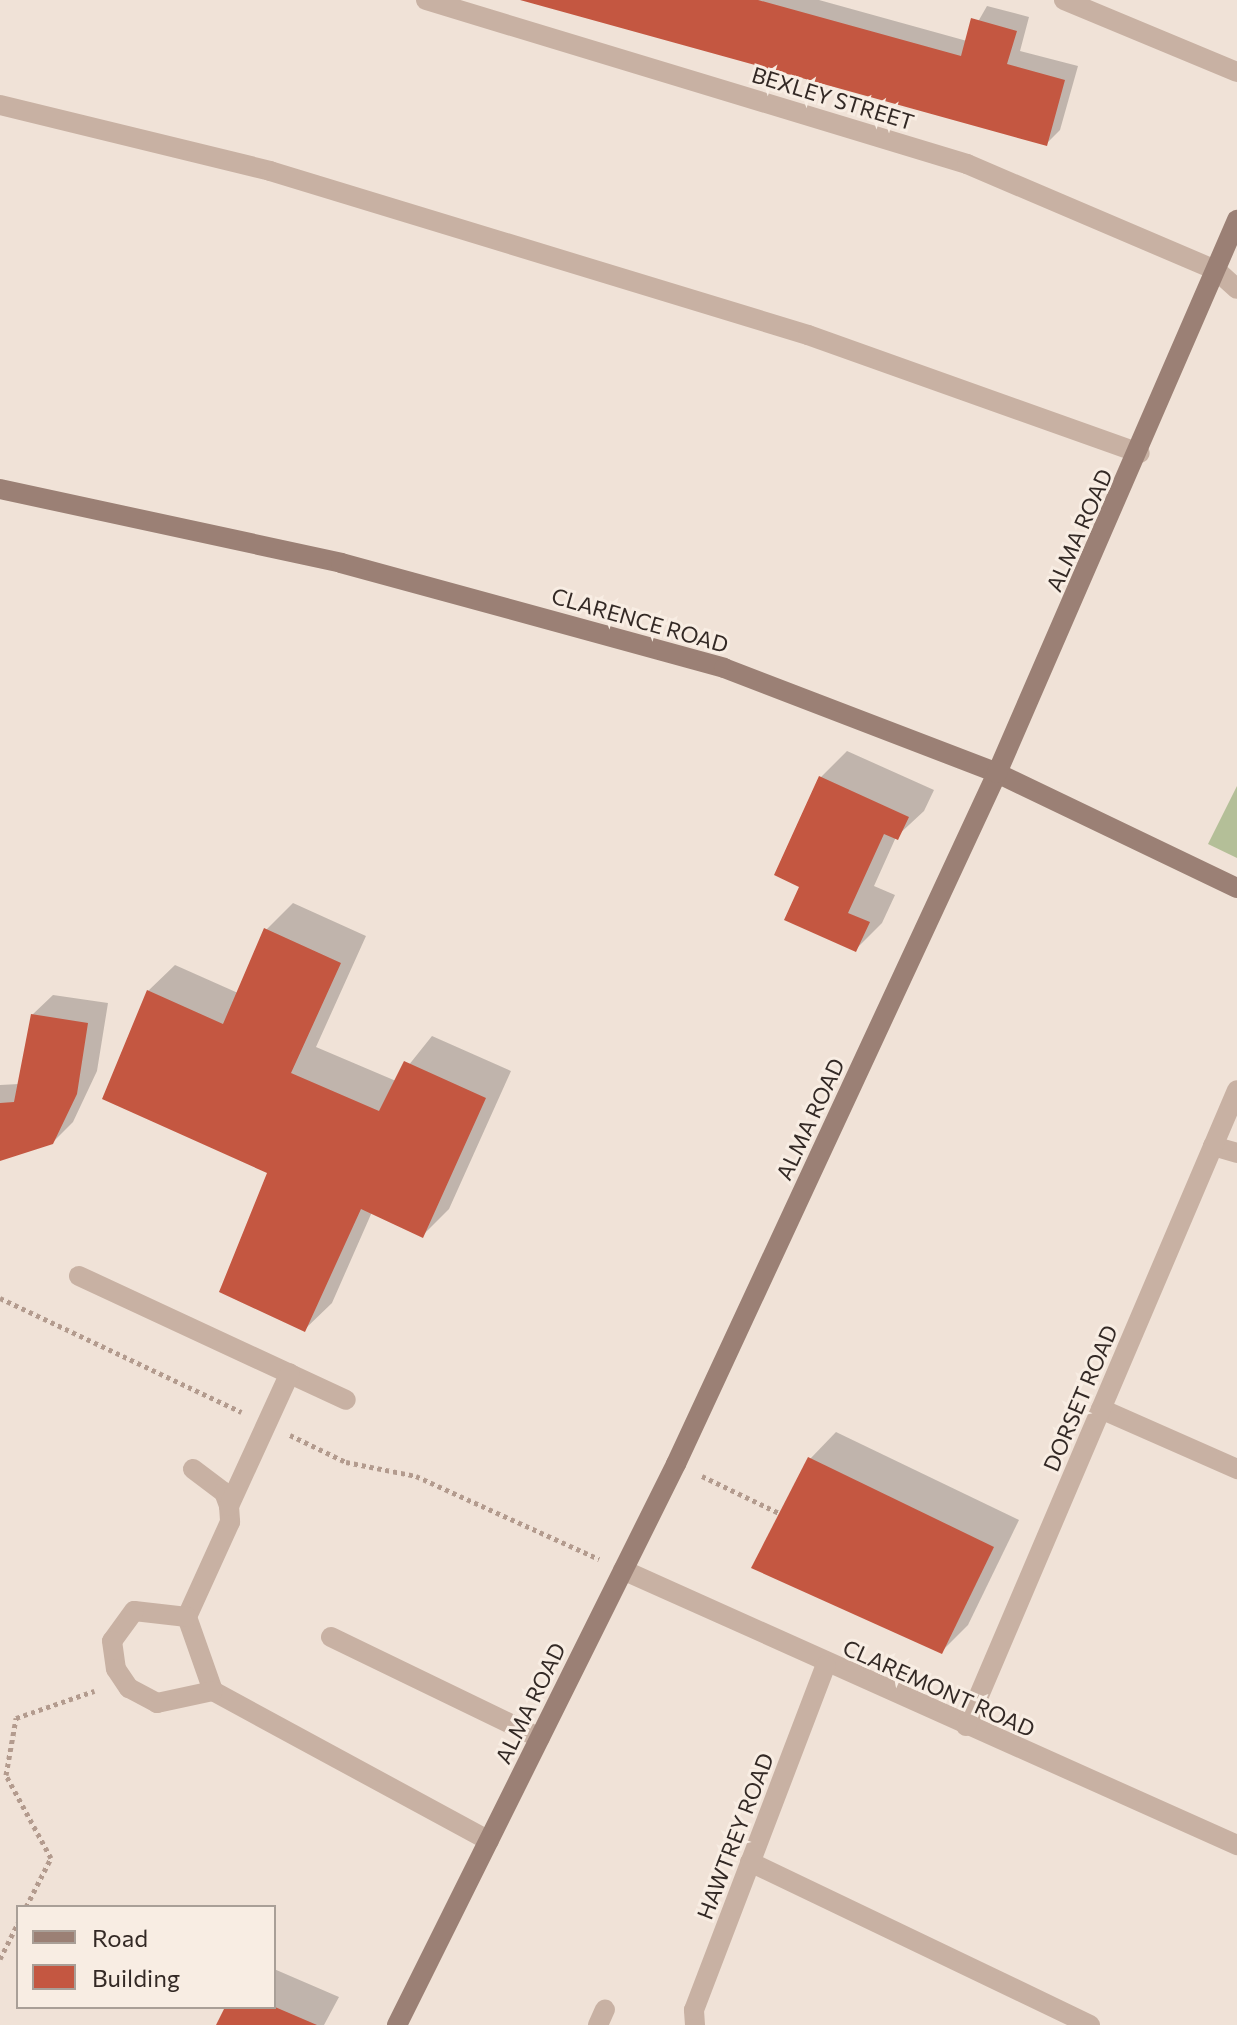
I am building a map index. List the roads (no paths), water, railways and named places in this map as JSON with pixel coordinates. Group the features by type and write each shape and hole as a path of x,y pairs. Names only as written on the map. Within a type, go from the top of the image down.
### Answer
{"street":[{"name":"BEXLEY STREET","path":"426,0 967,164 1216,270 1237,289"},
{"path":"1064,0 1237,72"},
{"path":"0,105 270,171 808,335 1140,453"},
{"name":"ALMA ROAD","path":"397,2025 676,1464 997,773 1140,453 1237,220"},
{"name":"CLARENCE ROAD","path":"0,489 341,563 724,668 997,773 1237,888"},
{"name":"DORSET ROAD","path":"966,1726 1237,1090"},
{"path":"1213,1146 1237,1153"},
{"path":"79,1276 346,1400"},
{"path":"229,1506 290,1373"},
{"path":"1101,1409 1237,1469"},
{"path":"193,1469 224,1492 229,1506 230,1522 187,1617 213,1691"},
{"name":"CLAREMONT ROAD","path":"623,1570 826,1665 1237,1845"},
{"path":"187,1617 134,1611 112,1641 116,1669 129,1688 157,1703 213,1691 489,1841"},
{"path":"331,1637 540,1738"},
{"name":"HAWTREY ROAD","path":"695,2025 694,2010 826,1665"},
{"path":"750,1862 1090,2025"}]}
